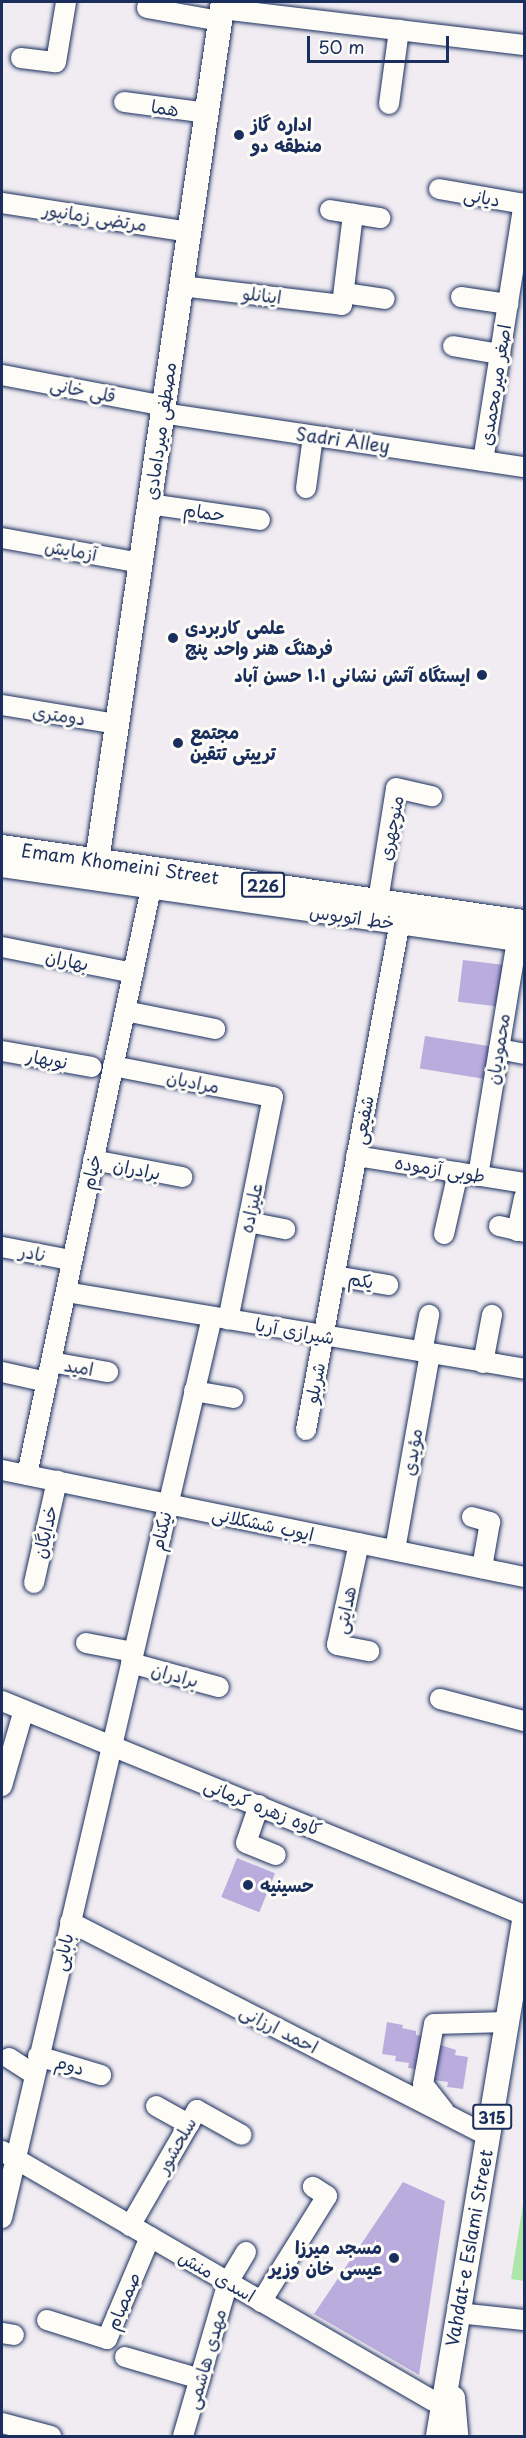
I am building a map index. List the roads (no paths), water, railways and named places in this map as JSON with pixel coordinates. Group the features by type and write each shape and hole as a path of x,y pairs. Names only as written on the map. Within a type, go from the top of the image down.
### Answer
{"main road":[{"name":"مصطفی میردامادی","path":"96,861 222,10"},
{"name":"Emam Khomeini Street","path":"2,847 96,861 153,878 378,901 401,914 522,932"},
{"name":"Vahdat-e Eslami Street","path":"439,2435 440,2392 458,2313 525,1921"}],"street":[{"path":"21,58 56,62 66,2"},
{"path":"147,8 222,10 525,45"},
{"path":"389,104 399,30"},
{"name":"هما","path":"124,102 207,113"},
{"name":"دیانی","path":"439,189 524,203"},
{"name":"مرتضی زمانپور","path":"2,203 189,232"},
{"name":"اصغر میرمحمدی","path":"483,461 508,304 520,263 524,203"},
{"path":"330,210 380,218"},
{"path":"343,299 353,214"},
{"name":"اینانلو","path":"181,286 343,299 385,299"},
{"path":"461,297 508,304"},
{"path":"453,346 500,354"},
{"name":"قلی خانی","path":"2,375 163,410"},
{"name":"Sadri Alley","path":"163,410 313,436 525,467"},
{"path":"306,488 313,436"},
{"name":"حمام","path":"149,504 260,520"},
{"name":"آزمایش","path":"2,538 141,562"},
{"name":"دومتری","path":"2,705 117,724"},
{"name":"منوچهری","path":"378,901 396,788 432,796"},
{"name":"خط اتوبوس","path":"2,867 153,878 401,914"},
{"name":"خیام","path":"27,1475 153,878"},
{"name":"شفیعی","path":"323,1336 401,914"},
{"name":"محمودیان","path":"444,1234 468,1174 499,1049 522,932"},
{"name":"بهاران","path":"2,946 133,973"},
{"path":"125,1011 215,1029"},
{"path":"499,1049 525,1054"},
{"name":"نوبهار","path":"2,1051 92,1067"},
{"name":"مرادیان","path":"113,1066 273,1097"},
{"name":"علیزاده","path":"220,1318 248,1222 273,1097"},
{"name":"طوبی آزموده","path":"356,1156 525,1183"},
{"name":"برادران","path":"93,1160 182,1177"},
{"path":"514,1230 525,1197"},
{"path":"248,1222 285,1229"},
{"name":"نادر","path":"2,1247 65,1259"},
{"name":"یکم","path":"334,1276 388,1285"},
{"name":"شیرازی آریا","path":"66,1292 525,1369"},
{"path":"426,1353 429,1315"},
{"path":"483,1363 492,1315"},
{"name":"نیکنام","path":"111,1746 194,1391 220,1318"},
{"name":"شربلو","path":"306,1430 323,1336"},
{"name":"مؤیدی","path":"394,1550 426,1353"},
{"name":"امید","path":"51,1362 108,1372"},
{"path":"2,1372 46,1382"},
{"path":"194,1391 233,1398"},
{"name":"ایوب ششکلانی","path":"2,1470 525,1577"},
{"name":"خدایگان","path":"34,1583 57,1481"},
{"path":"472,1517 490,1522 482,1568"},
{"name":"هدایتی","path":"359,1543 337,1645 369,1651"},
{"name":"برادران","path":"86,1643 219,1687"},
{"path":"440,1700 525,1721"},
{"name":"کاوه زهره کرمانی","path":"2,1701 525,1915"},
{"path":"2,1786 24,1710"},
{"name":"بابایی","path":"2,2218 8,2155 36,2065 111,1746"},
{"path":"259,1805 246,1844 276,1855"},
{"name":"احمد ارزانی","path":"70,1922 488,2136"},
{"path":"447,2115 423,2084 434,2024 507,2022"},
{"path":"9,2058 36,2065"},
{"name":"دوم","path":"36,2065 101,2075"},
{"path":"156,2106 189,2124"},
{"name":"سلحشور","path":"130,2226 197,2110 242,2135"},
{"name":"اسدی منش","path":"8,2155 261,2302 440,2392"},
{"path":"261,2302 327,2196 313,2187"},
{"name":"صمصام","path":"47,2320 107,2339 150,2237"},
{"name":"مهدی هاشمی","path":"183,2436 228,2282 246,2252"},
{"path":"458,2313 525,2320"},
{"path":"125,2357 200,2379"},
{"path":"2,2422 51,2436"}],"place":[{"name":"اداره گاز منطقه دو","path":"239,135"},
{"name":"علمی کاربردی فرهنگ هنر واحد پنج","path":"173,638"},
{"name":"ایستگاه آتش نشانی ۱۰۱ حسن آباد","path":"482,675"},
{"name":"مجتمع ترییتی تتقین","path":"178,743"},
{"name":"حسینیه","path":"248,1885"},
{"name":"مسجد میرزا عیسی خان وزیر","path":"394,2258"}]}
